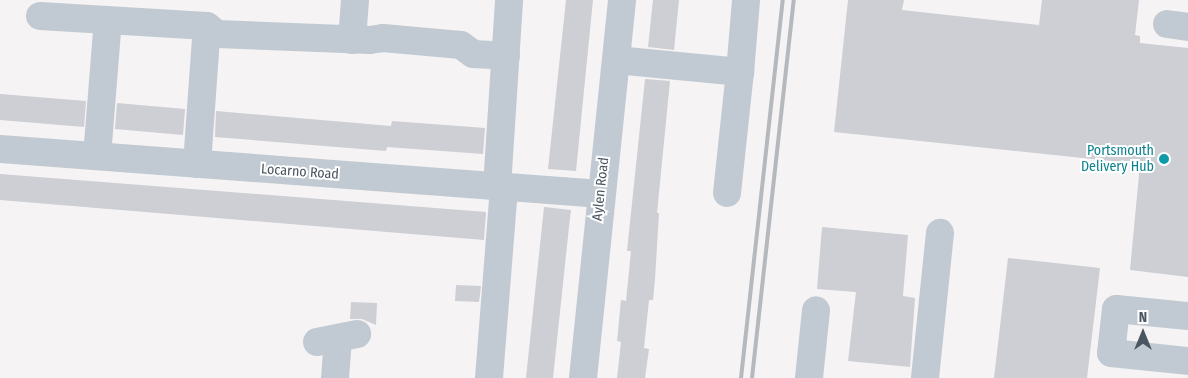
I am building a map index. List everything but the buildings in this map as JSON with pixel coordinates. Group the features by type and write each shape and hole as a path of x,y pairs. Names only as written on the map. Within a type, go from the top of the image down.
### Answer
{"street":[{"path":"352,40 355,0"},
{"path":"489,378 509,0"},
{"name":"Aylen Road","path":"583,378 622,0"},
{"path":"727,193 746,0"},
{"path":"40,16 125,14 207,26 217,34 352,40 382,38 461,45 473,54 506,56"},
{"path":"97,156 125,14"},
{"path":"197,164 207,26"},
{"path":"616,60 740,72"},
{"name":"Locarno Road","path":"0,149 601,194"},
{"path":"925,378 940,233"},
{"path":"1188,316 1116,309 1112,353 1188,361"},
{"path":"809,378 816,310"},
{"path":"335,378 338,338"}],"railway":[{"path":"741,378 783,0"},
{"path":"752,378 794,0"}],"place":[{"name":"Portsmouth Delivery Hub","path":"1164,159"}]}
